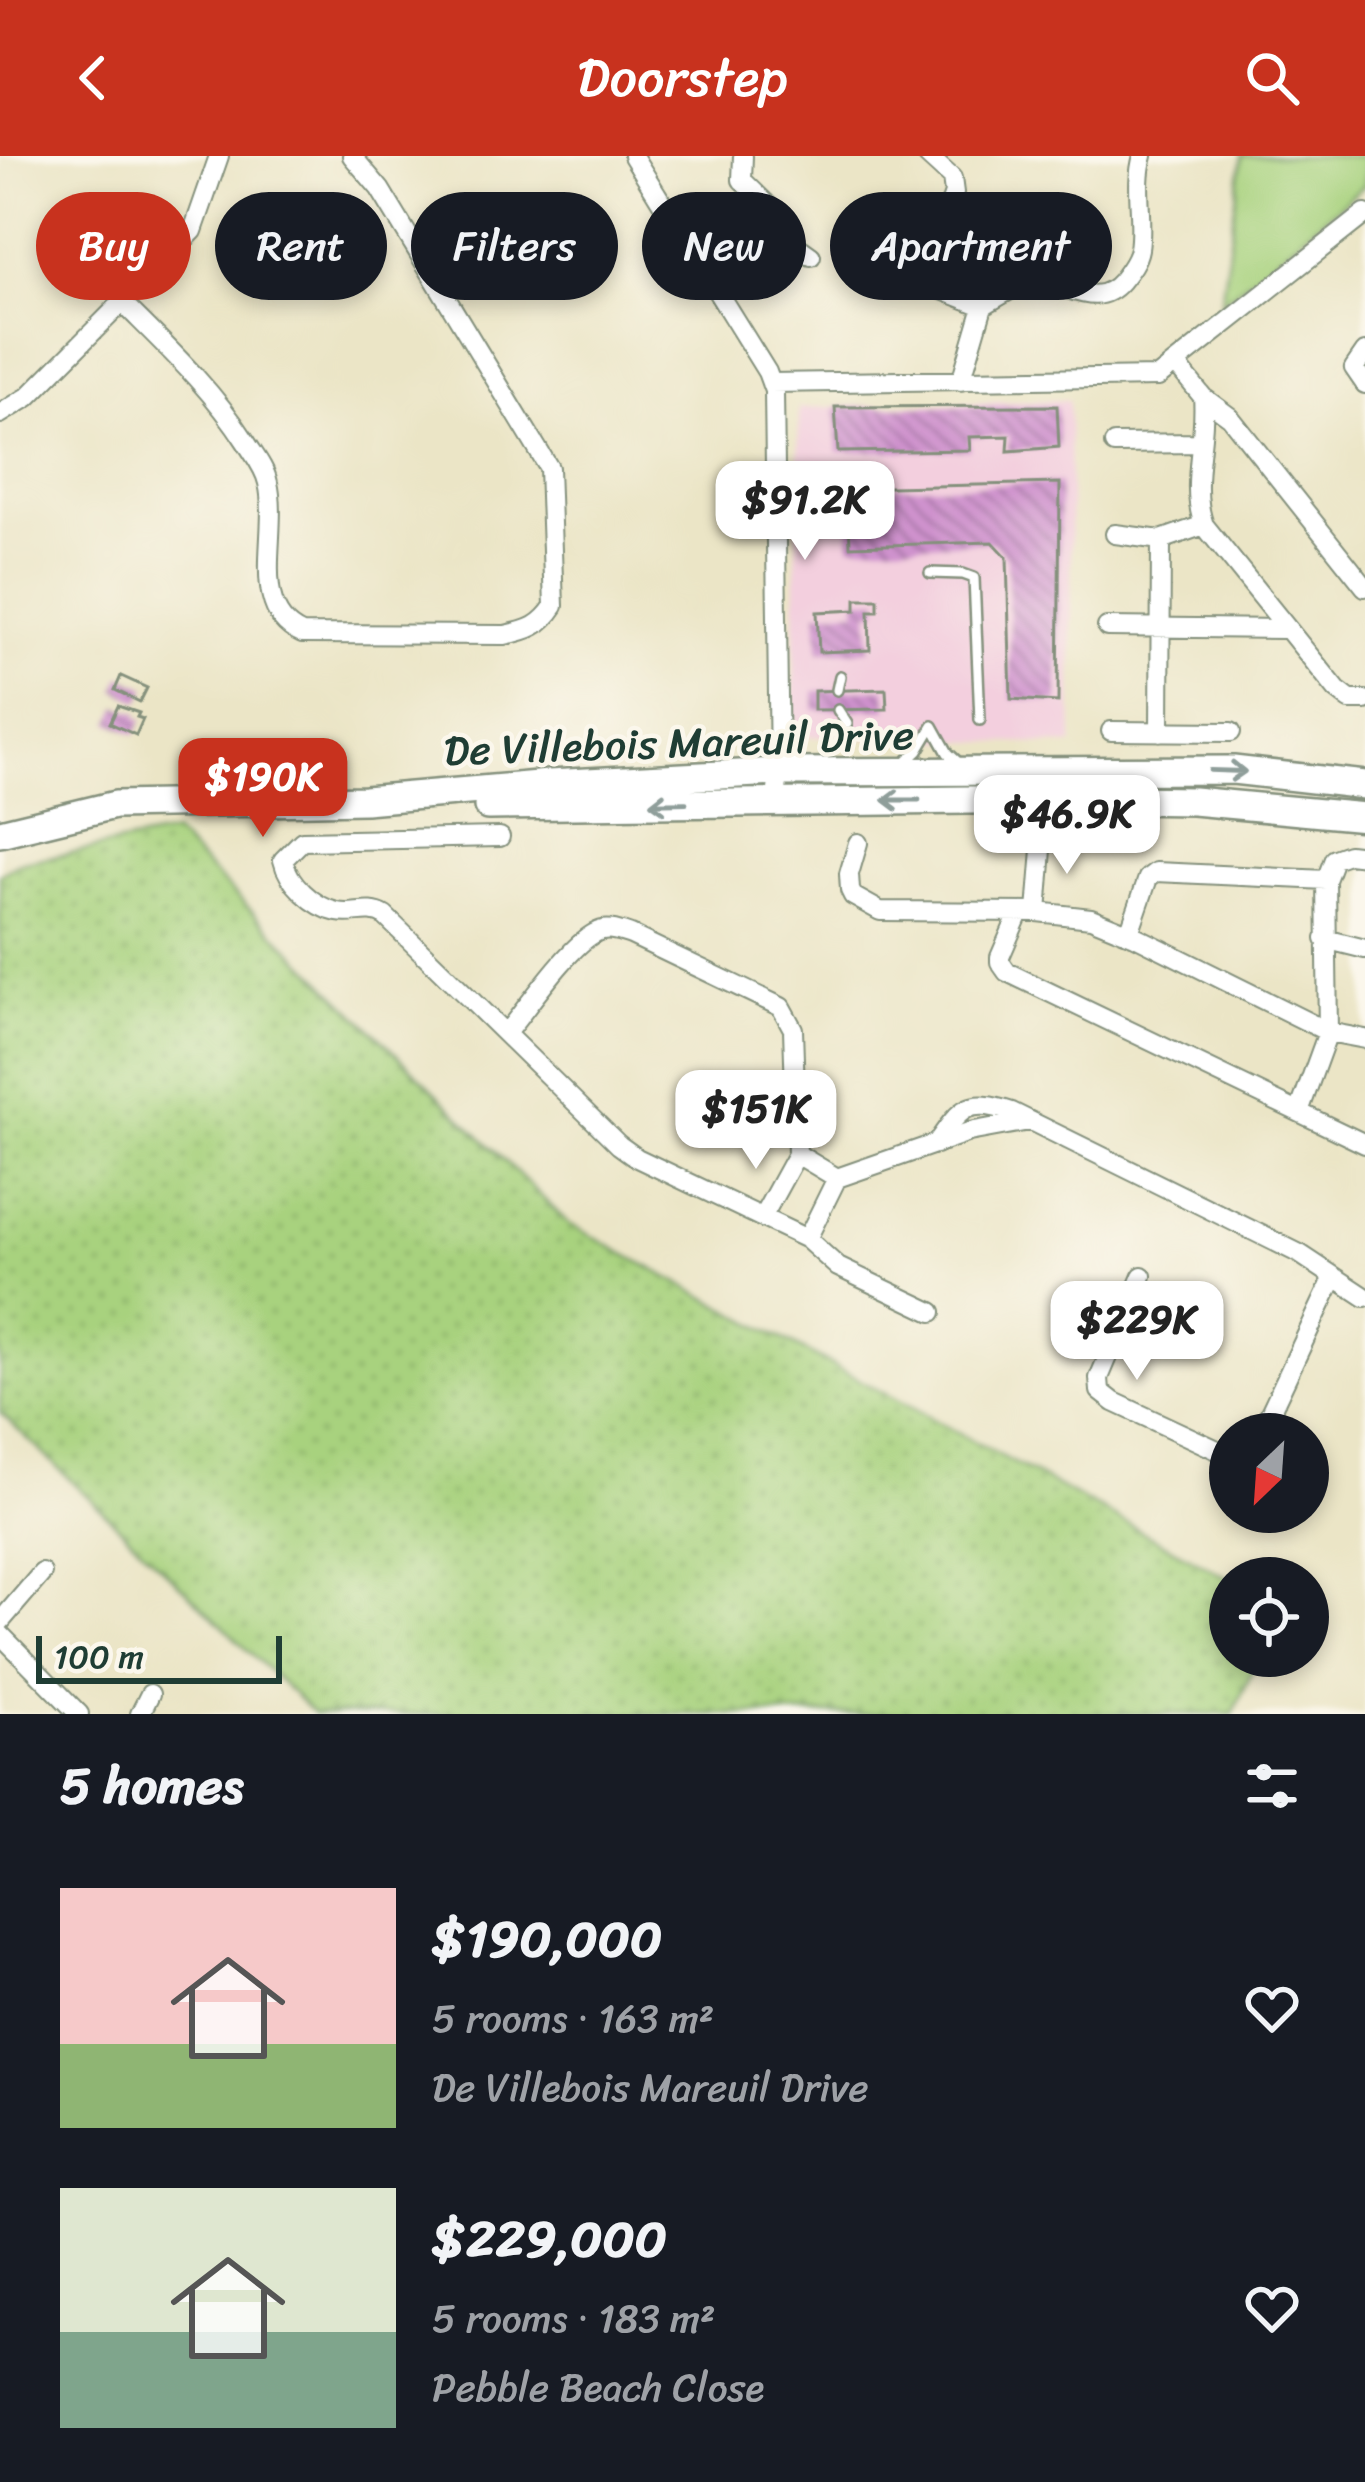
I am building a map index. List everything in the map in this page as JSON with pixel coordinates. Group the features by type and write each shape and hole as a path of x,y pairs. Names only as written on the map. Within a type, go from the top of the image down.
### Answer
{"main road":[{"name":"De Villebois Mareuil Drive","path":"0,843 77,820 132,812 778,786 893,773 1233,770 1365,785"},
{"name":"De Villebois Mareuil Drive","path":"0,832 115,805 365,800 549,784 778,786 1193,802 1365,817"}],"street":[{"path":"0,414 28,397 194,231 219,156"},
{"path":"124,304 219,400 266,474 273,608 283,625 302,634 506,634 528,631 544,621 554,606 549,468 370,172 352,156"},
{"path":"633,156 772,383 777,422 778,786"},
{"path":"743,156 742,180 784,221 790,241 811,256"},
{"path":"928,156 952,178 954,193 927,270 942,290 983,306 1032,283 1079,295 1099,296 1114,289 1139,249 1138,172 1143,156"},
{"path":"772,383 1137,380 1163,375 1365,214"},
{"path":"961,381 983,306"},
{"path":"1365,352 1354,368 1365,384"},
{"path":"1177,365 1203,397 1230,417 1365,587"},
{"path":"1203,397 1198,497 1204,525 1337,690 1350,700 1365,700"},
{"path":"1114,444 1201,443"},
{"path":"1115,534 1161,540 1204,525"},
{"path":"1160,732 1161,540"},
{"path":"1107,627 1286,629"},
{"path":"1111,731 1231,732"},
{"path":"500,837 302,841 286,854 286,873 314,901 338,912 376,911 440,967 619,1144 655,1168 808,1239 838,1267 932,1312"},
{"path":"1043,837 1028,913 1000,957 1007,972 1365,1144"},
{"path":"858,843 848,882 853,896 867,905 892,914 1028,913 1091,918 1328,1032 1365,1039"},
{"path":"1300,1109 1328,1032 1326,880 1334,859 1348,854 1365,856"},
{"path":"1129,933 1145,886 1156,872 1326,880"},
{"path":"506,1033 587,938 606,929 631,935 781,1007 793,1029 797,1154 763,1216"},
{"path":"1325,939 1365,949"},
{"path":"808,1239 836,1178 994,1126 1029,1121 1300,1254 1365,1297"},
{"path":"797,1154 836,1178"},
{"path":"1142,1276 1099,1378 1100,1391 1209,1446"},
{"path":"1269,1413 1334,1277"},
{"path":"0,1622 42,1573"},
{"path":"0,1634 80,1714"},
{"path":"140,1714 150,1694"}],"lane":[{"path":"930,573 974,578 980,720"},
{"path":"837,690 840,676"},
{"path":"838,710 847,724"},
{"path":"893,773 918,752 933,726 948,753 973,772"}],"shaded area":[{"path":"1069,400 1073,745 793,736 799,408"}],"green space":[{"path":"1242,156 1365,156 1365,185 1221,303"},
{"path":"173,833 569,1224 1209,1568 1209,1677 1250,1677 1233,1714 314,1714 0,1412 0,874 19,863"}],"building":[{"path":"1057,406 1059,447 1008,451 1009,436 969,437 970,450 838,452 835,407"},
{"path":"1060,483 1058,702 1011,699 1007,557 993,542 850,546 848,488"},
{"path":"856,599 878,599 878,611 869,611 870,650 819,652 817,612 856,610"},
{"path":"121,676 147,688 140,702 115,690"},
{"path":"886,689 887,709 814,710 814,691"},
{"path":"118,706 143,719 136,735 110,723"}]}
